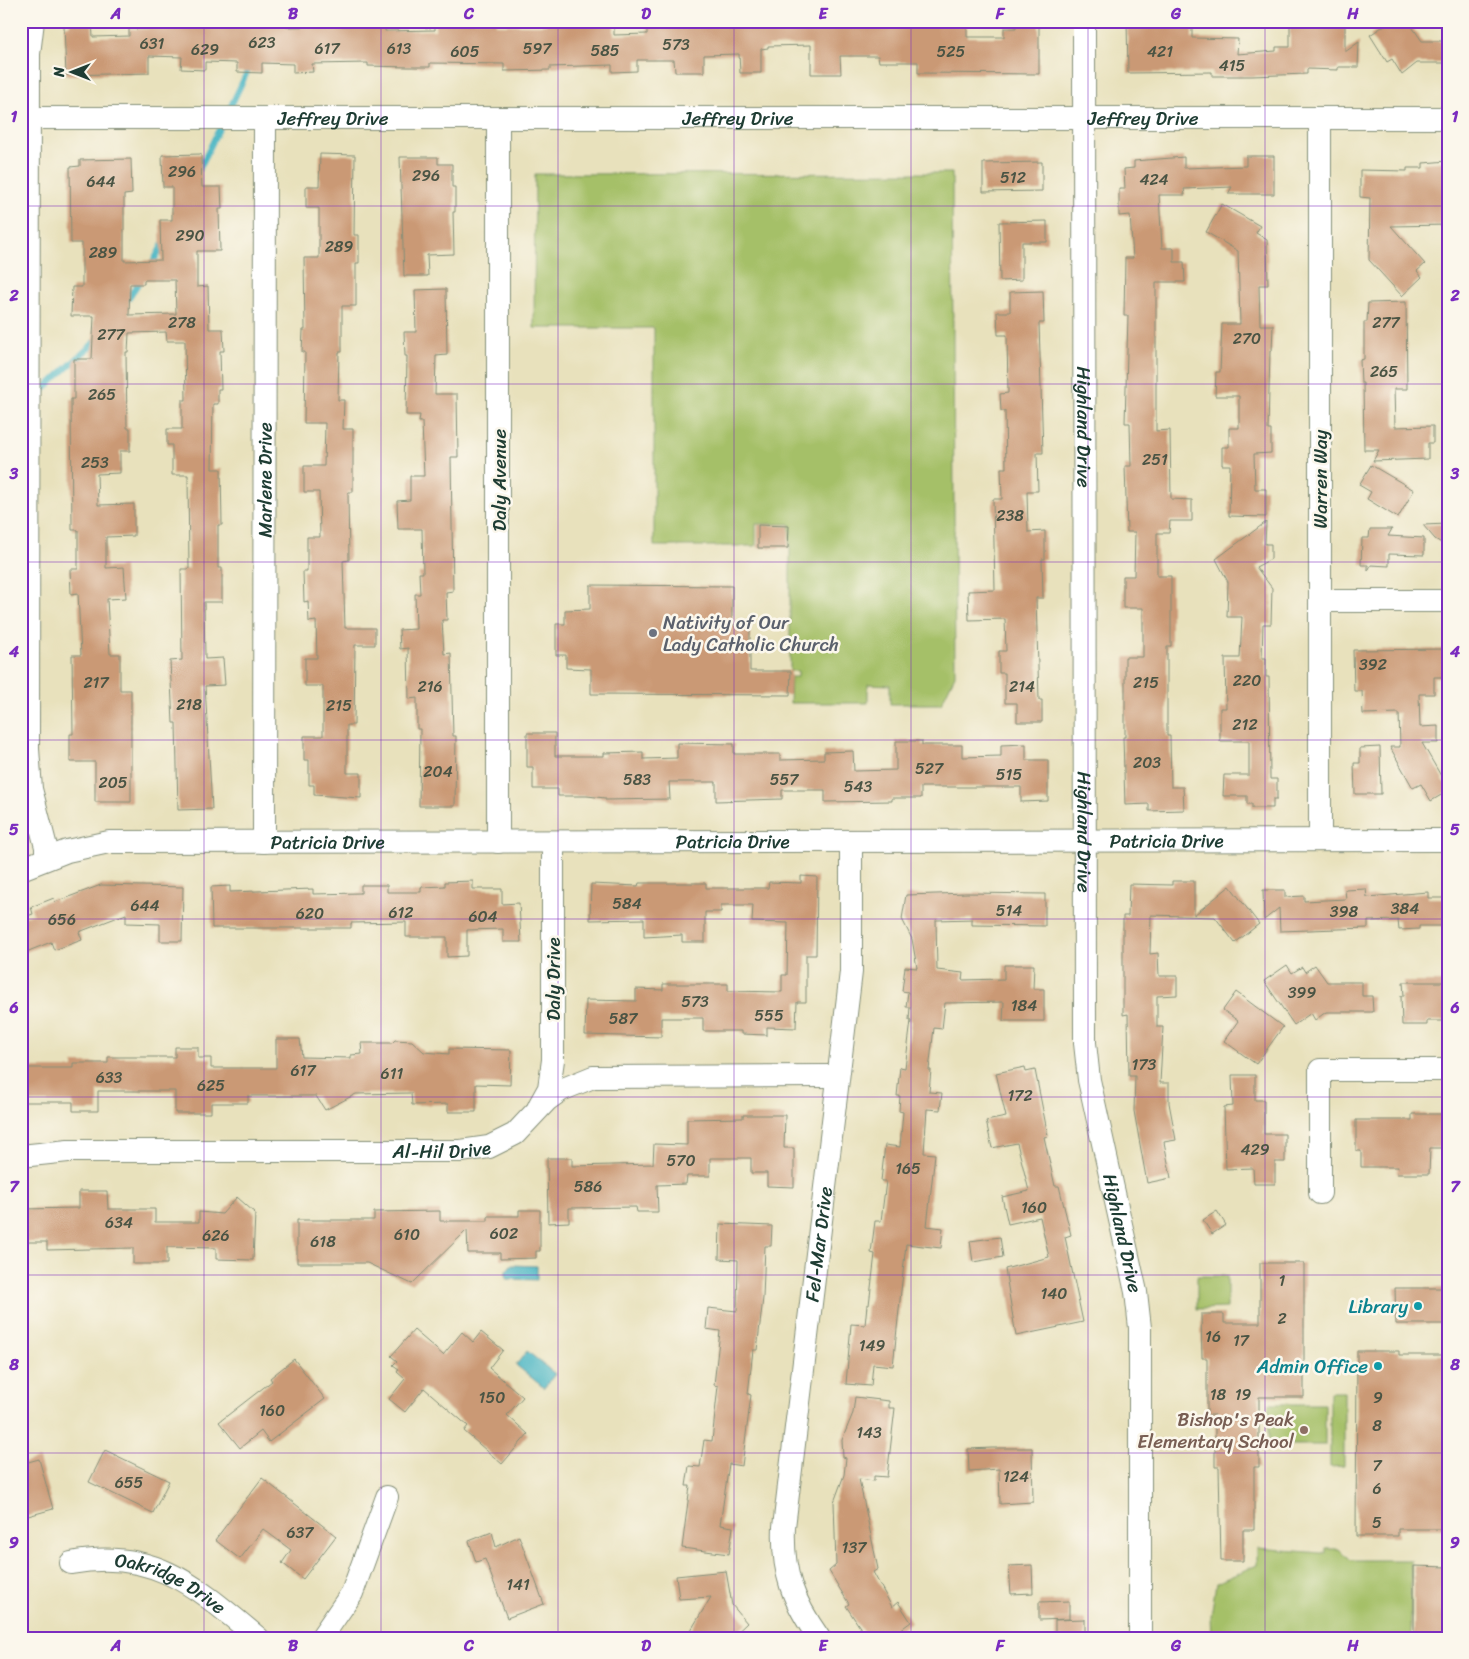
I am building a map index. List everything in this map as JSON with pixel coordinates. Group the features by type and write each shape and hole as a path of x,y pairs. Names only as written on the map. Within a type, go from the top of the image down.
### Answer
{"street":[{"path":"32,21 29,54 25,643 31,789 46,847 46,858"},
{"name":"Highland Drive","path":"1084,21 1085,1043 1089,1080 1136,1292 1140,1328 1140,1638"},
{"name":"Jeffrey Drive","path":"29,118 1448,118"},
{"name":"Marlene Drive","path":"264,842 265,118"},
{"name":"Daly Avenue","path":"498,118 498,842"},
{"name":"Warren Way","path":"1320,118 1320,840"},
{"path":"1320,601 1448,601"},
{"name":"Patricia Drive","path":"21,869 46,858 87,846 109,842 1448,840"},
{"name":"Daly Drive","path":"536,1114 548,1088 553,1060 553,842"},
{"name":"Fel-Mar Drive","path":"819,1638 799,1608 791,1588 785,1568 783,1548 851,972 851,842"},
{"path":"1320,1193 1320,1070 1448,1070"},
{"name":"Al-Hil Drive","path":"21,1156 68,1151 461,1151 489,1147 515,1134 561,1090 593,1077 838,1076"},
{"path":"321,1638 352,1593 387,1497"},
{"name":"Oakridge Drive","path":"70,1563 113,1560 138,1562 162,1569 206,1594 258,1638"}],"green space":[{"path":"952,173 955,675 941,704 890,704 890,685 868,684 868,703 790,703 791,677 798,677 798,671 790,671 790,524 756,524 756,546 654,546 654,328 534,328 535,174"},
{"path":"1197,1276 1227,1276 1227,1308 1197,1309"},
{"path":"1330,1392 1344,1392 1344,1466 1330,1467"},
{"path":"1269,1404 1325,1404 1325,1445 1269,1445"},
{"path":"1257,1548 1321,1553 1326,1553 1326,1549 1339,1549 1350,1560 1411,1560 1411,1638 1212,1638 1211,1616 1216,1583 1257,1565"}],"water":[{"path":"511,1265 537,1266 537,1280 506,1279 506,1271"},
{"path":"527,1351 555,1374 544,1388 516,1365"}],"building":[{"path":"70,21 92,21 93,37 129,36 129,29 148,29 148,21 287,21 287,27 385,25 385,31 435,30 435,21 496,21 496,25 546,25 546,21 614,21 614,35 647,34 647,21 704,21 704,26 746,24 746,21 967,21 967,37 1004,37 1004,28 1016,28 1016,21 1039,21 1039,74 918,73 918,62 879,62 878,56 840,56 841,74 811,74 811,45 768,46 768,48 761,49 761,73 740,73 739,54 704,55 704,72 675,72 674,60 637,60 637,71 612,72 612,65 550,67 550,70 504,71 504,64 430,63 430,67 408,67 368,66 368,63 312,64 313,72 293,73 293,64 262,63 262,73 237,72 237,63 205,62 205,70 181,69 182,57 149,56 149,73 66,75 64,26 70,25"},
{"path":"1127,21 1192,21 1192,38 1238,39 1237,54 1276,51 1276,47 1290,47 1290,21 1345,23 1345,52 1359,42 1358,67 1338,67 1338,70 1307,69 1307,74 1252,76 1212,76 1212,72 1128,73"},
{"path":"1391,21 1408,21 1422,41 1448,41 1448,63 1417,63 1402,75 1392,59 1387,62 1370,35"},
{"path":"201,154 202,187 221,187 222,209 219,209 220,251 197,251 197,287 208,286 209,329 223,329 224,351 220,351 221,389 218,389 218,404 213,404 212,469 221,469 222,525 218,525 218,568 222,568 222,602 204,602 205,659 223,658 225,685 205,686 212,809 178,810 176,723 173,723 170,661 182,660 181,569 189,569 188,475 172,475 172,445 167,445 167,429 182,429 182,400 186,400 185,341 167,341 166,332 129,333 128,352 126,352 127,428 130,428 130,451 120,451 120,473 97,474 98,505 134,504 134,536 106,537 106,568 124,567 126,598 107,599 110,654 120,654 120,690 131,690 131,802 95,802 95,762 70,762 70,734 73,734 72,655 81,655 78,593 71,594 70,569 78,569 78,530 72,530 71,399 74,399 74,359 92,359 94,316 71,316 72,287 82,287 82,243 71,243 70,167 80,166 80,160 131,159 132,194 124,195 124,261 161,260 160,220 172,220 172,187 163,187 162,155","holes":["144,280 175,280 176,314 129,315 130,284 144,284"]},
{"path":"320,154 355,155 354,235 359,235 359,263 356,263 356,306 342,306 342,352 339,352 338,400 344,400 343,429 353,429 353,492 348,492 349,560 343,561 345,628 375,628 375,645 355,645 354,725 347,725 347,773 361,773 361,798 314,795 314,785 309,785 309,760 304,760 304,736 323,736 323,686 305,686 305,658 317,658 316,621 309,622 308,601 304,602 303,571 307,571 307,537 320,537 319,492 304,492 304,466 324,466 325,423 304,423 305,352 302,352 303,330 305,330 304,258 319,258 319,208 306,208 306,186 319,186"},
{"path":"1246,156 1274,156 1274,194 1228,194 1232,187 1184,189 1185,195 1159,195 1162,248 1174,248 1174,262 1184,262 1185,282 1156,282 1156,431 1170,430 1171,499 1192,500 1192,521 1170,521 1169,533 1157,533 1157,576 1171,576 1171,646 1167,646 1167,736 1170,736 1171,787 1183,787 1184,810 1149,811 1149,804 1125,805 1123,737 1125,737 1125,657 1143,657 1143,608 1123,608 1123,576 1134,576 1135,532 1127,532 1125,466 1131,466 1130,423 1125,423 1128,316 1124,316 1125,258 1133,258 1130,215 1119,216 1119,189 1125,189 1124,169 1134,168 1134,161 1184,157 1184,168 1246,166"},
{"path":"400,157 438,157 438,164 452,164 452,187 455,187 455,212 453,212 454,254 427,255 428,276 404,276"},
{"path":"1448,161 1448,225 1391,226 1425,264 1417,271 1422,277 1402,296 1369,260 1370,198 1360,197 1360,170 1407,171 1407,168 1423,168 1423,163"},
{"path":"1042,162 1042,191 983,192 983,163"},
{"path":"1222,204 1260,226 1256,233 1267,240 1268,285 1259,285 1260,325 1273,325 1272,351 1270,351 1268,430 1271,430 1271,453 1254,454 1255,489 1266,489 1266,517 1229,516 1230,465 1222,465 1222,447 1229,447 1229,428 1239,428 1239,396 1215,396 1216,372 1220,372 1222,324 1240,324 1238,251 1206,232"},
{"path":"1047,221 1047,242 1022,242 1022,280 1000,281 999,222"},
{"path":"446,289 447,355 436,356 435,394 457,394 458,457 451,457 453,591 446,592 447,620 442,620 444,654 451,653 453,736 456,736 455,806 419,806 420,729 417,729 417,698 409,699 408,648 400,649 399,630 416,629 415,594 420,594 419,573 423,573 422,529 398,529 397,501 410,500 410,476 424,476 422,422 419,422 420,415 406,415 407,356 405,356 404,332 416,332 415,290"},
{"path":"1043,291 1044,323 1039,323 1043,453 1037,453 1038,491 1027,491 1028,532 1045,531 1045,559 1042,559 1043,598 1036,598 1039,700 1042,700 1042,722 1017,722 1017,703 1005,703 1005,673 999,673 999,651 1006,651 1005,619 969,620 968,591 995,590 993,499 1002,499 1001,468 1006,468 1005,411 1001,411 1000,394 1008,393 1007,335 998,335 997,312 1010,312 1010,292"},
{"path":"1406,302 1407,389 1394,389 1395,427 1433,426 1433,443 1428,443 1428,459 1373,461 1379,450 1364,450 1363,383 1361,383 1360,360 1364,359 1364,322 1367,322 1368,303"},
{"path":"1371,465 1414,490 1398,518 1367,499 1371,492 1359,485"},
{"path":"1266,522 1265,544 1271,544 1271,559 1256,567 1272,588 1271,624 1263,624 1262,658 1266,658 1266,677 1269,677 1270,779 1277,779 1277,799 1273,799 1273,808 1252,808 1252,804 1247,804 1247,796 1223,796 1224,775 1249,775 1249,741 1220,741 1220,708 1226,708 1225,658 1240,658 1242,617 1227,617 1228,582 1216,559"},
{"path":"1448,524 1448,547 1435,539 1423,525"},
{"path":"758,525 789,526 788,548 758,548"},
{"path":"1370,529 1392,529 1388,536 1424,538 1424,555 1389,554 1389,566 1371,565 1368,571 1368,565 1361,565 1362,538 1369,538"},
{"name":"Nativity of Our Lady Catholic Church","path":"590,585 732,586 732,625 750,624 750,671 791,671 790,695 591,694 591,669 566,668 566,655 556,655 556,624 565,624 565,610 590,609"},
{"path":"1448,649 1448,677 1434,677 1434,694 1419,694 1420,727 1438,726 1438,743 1422,743 1448,788 1448,791 1431,801 1421,784 1413,788 1390,747 1400,747 1399,713 1363,714 1362,691 1354,691 1353,650"},
{"path":"527,733 555,733 555,756 604,756 604,753 643,752 643,759 677,758 677,743 734,744 734,754 780,754 780,760 824,759 824,752 853,751 854,771 896,770 896,741 922,741 922,745 962,745 962,757 1001,756 1001,745 1026,744 1026,760 1048,760 1048,801 1021,802 1021,787 921,787 921,798 892,798 892,801 825,802 825,790 782,790 782,799 716,801 716,782 669,782 670,799 605,800 605,798 587,796 558,796 558,789 533,789 533,767 527,767"},
{"path":"1380,747 1381,794 1355,794 1354,763 1360,763 1360,748"},
{"path":"801,876 817,877 816,955 806,955 806,1002 797,1002 796,1028 767,1027 767,1035 741,1034 741,1031 703,1031 703,1018 661,1018 661,1037 585,1035 586,1000 636,1001 636,989 663,990 663,984 728,984 728,991 782,992 782,975 787,975 788,923 752,922 753,905 721,905 721,912 705,912 705,942 682,942 682,935 644,937 644,919 590,920 591,884 638,886 639,883 706,883 706,888 768,888 769,882 801,883"},
{"path":"473,881 473,889 502,889 502,904 519,903 521,942 503,942 503,929 467,930 467,956 447,957 447,937 406,937 406,922 351,923 351,928 212,928 211,887 230,886 230,892 313,889 313,894 361,893 361,885 387,885 387,892 421,892 421,887 445,886 445,882"},
{"path":"1172,881 1194,881 1194,915 1230,886 1259,924 1235,943 1215,917 1151,915 1150,954 1158,953 1159,976 1177,976 1177,995 1157,996 1157,1027 1163,1027 1160,1083 1169,1083 1169,1103 1176,1140 1164,1142 1171,1178 1147,1183 1134,1111 1135,1076 1129,1076 1128,1014 1123,1015 1123,916 1128,916 1129,884 1172,885"},
{"path":"101,885 183,887 182,941 160,941 160,924 126,923 126,914 79,932 82,940 54,950 51,942 21,954 21,918 33,914 31,907 54,898 55,902"},
{"path":"1366,889 1367,897 1428,892 1428,898 1448,898 1448,926 1419,926 1419,929 1399,930 1398,920 1368,921 1368,928 1280,931 1279,908 1264,920 1263,890 1285,890 1285,897 1304,896 1304,901 1346,899 1345,890"},
{"path":"967,893 1045,894 1045,926 972,925 972,919 936,920 937,970 963,973 962,980 1004,979 1004,965 1034,965 1033,989 1044,989 1044,1021 1003,1021 1004,1002 945,1003 942,1029 934,1028 929,1070 931,1070 929,1092 942,1093 940,1110 927,1109 924,1153 935,1154 927,1226 943,1228 941,1248 906,1244 893,1366 873,1364 871,1386 846,1384 851,1324 865,1325 867,1305 869,1305 875,1254 871,1253 875,1221 881,1221 886,1181 881,1181 885,1145 900,1147 903,1112 899,1111 900,1096 897,1096 900,1067 905,1068 911,1021 909,1020 910,1007 906,1007 908,992 902,991 905,967 917,968 912,939 902,919 906,895"},
{"path":"1287,965 1292,973 1302,967 1305,972 1315,965 1327,982 1362,982 1362,996 1372,996 1373,1012 1326,1012 1315,1020 1311,1013 1294,1025 1264,981"},
{"path":"1403,982 1445,982 1445,1021 1427,1021 1427,1025 1402,1025 1401,996 1404,996"},
{"path":"1236,992 1283,1027 1256,1064 1224,1041 1238,1021 1223,1010"},
{"path":"276,1039 300,1039 302,1057 351,1058 351,1055 362,1054 361,1043 392,1043 395,1040 412,1041 424,1052 449,1054 449,1049 511,1050 510,1085 476,1084 476,1112 448,1112 448,1104 412,1105 411,1093 356,1094 325,1110 316,1096 248,1096 248,1103 211,1103 211,1113 175,1113 175,1091 98,1091 98,1111 73,1111 73,1102 21,1102 21,1068 73,1068 73,1063 108,1063 108,1057 175,1057 175,1047 198,1047 198,1058 211,1058 211,1068 276,1068"},
{"path":"1025,1067 1026,1072 1035,1070 1048,1136 1044,1137 1055,1186 1059,1186 1071,1235 1065,1237 1083,1322 1016,1336 1005,1269 1049,1257 1040,1217 1008,1224 1002,1197 1029,1191 1017,1143 992,1148 986,1121 1006,1117 996,1073"},
{"path":"1232,1075 1255,1075 1255,1100 1264,1100 1264,1134 1285,1134 1285,1162 1275,1162 1275,1184 1254,1184 1253,1168 1226,1169 1224,1107 1233,1106"},
{"path":"1412,1114 1448,1114 1448,1148 1430,1148 1429,1174 1397,1174 1398,1167 1361,1167 1361,1151 1356,1151 1356,1120 1412,1120"},
{"path":"743,1115 785,1115 784,1148 794,1148 794,1187 767,1186 767,1173 751,1173 751,1158 710,1158 710,1176 687,1176 686,1184 657,1185 658,1212 637,1212 636,1207 569,1208 569,1222 548,1223 547,1158 572,1158 572,1166 653,1164 654,1144 687,1145 687,1119 743,1118"},
{"path":"79,1191 107,1191 108,1209 155,1209 155,1222 199,1222 199,1212 222,1214 237,1197 255,1213 253,1260 216,1259 216,1248 167,1247 167,1264 133,1264 133,1248 47,1250 47,1242 21,1242 21,1209 79,1208"},
{"path":"519,1210 540,1210 540,1251 536,1251 536,1258 500,1259 500,1253 468,1253 467,1230 412,1284 367,1263 297,1263 297,1220 374,1220 374,1212 440,1211 440,1221 488,1221 488,1216 519,1216"},
{"path":"1217,1211 1226,1225 1212,1234 1203,1220"},
{"path":"720,1224 772,1226 771,1246 765,1246 763,1298 757,1350 753,1350 748,1394 751,1395 742,1466 729,1464 720,1525 733,1527 729,1554 682,1548 690,1486 686,1486 689,1466 700,1467 704,1440 712,1441 718,1386 714,1385 720,1331 706,1329 708,1308 737,1311 738,1260 719,1259"},
{"path":"1000,1237 1003,1257 973,1262 970,1241"},
{"path":"1260,1263 1304,1263 1304,1397 1259,1397 1259,1467 1254,1467 1254,1530 1243,1530 1243,1561 1221,1561 1219,1467 1215,1467 1215,1415 1207,1415 1207,1358 1202,1358 1201,1314 1224,1314 1224,1323 1260,1323"},
{"name":"Library","path":"1395,1288 1448,1288 1448,1324 1396,1324"},
{"path":"414,1330 443,1355 462,1332 473,1342 481,1332 503,1350 489,1368 523,1397 507,1415 528,1434 502,1464 464,1431 468,1426 424,1388 405,1412 389,1399 405,1379 397,1372 399,1369 393,1365 397,1361 391,1356"},
{"path":"1357,1351 1399,1351 1399,1355 1448,1355 1448,1529 1398,1529 1398,1536 1356,1536"},
{"path":"294,1359 325,1399 269,1442 261,1431 240,1448 219,1422 272,1381 270,1378"},
{"path":"855,1397 889,1401 889,1408 895,1408 887,1477 874,1476 874,1481 859,1479 878,1569 873,1572 892,1607 898,1602 911,1622 900,1630 906,1638 867,1638 846,1606 849,1604 829,1571 836,1565 834,1502 844,1475 846,1458 843,1457 842,1440 853,1413"},
{"path":"1032,1448 1033,1502 1000,1504 999,1469 969,1471 968,1449"},
{"path":"105,1450 169,1481 153,1513 89,1482"},
{"path":"39,1459 53,1509 21,1518 21,1464"},
{"path":"262,1478 336,1536 303,1579 282,1563 291,1550 263,1529 240,1559 215,1540"},
{"path":"492,1532 496,1547 519,1536 544,1604 507,1618 485,1559 476,1562 469,1541"},
{"path":"1032,1565 1033,1593 1011,1594 1009,1566"},
{"path":"1414,1566 1448,1567 1448,1638 1414,1638"},
{"path":"726,1571 732,1605 747,1623 731,1638 701,1638 691,1630 711,1597 679,1599 676,1576"},
{"path":"1069,1601 1069,1619 1039,1620 1039,1602"},
{"path":"1085,1619 1085,1638 1055,1638 1055,1620"}],"waterway":[{"path":"227,114 251,64"},
{"path":"198,172 222,123"},
{"path":"151,266 164,242"},
{"path":"125,303 142,278"},
{"path":"34,394 43,390 98,339"}],"place":[{"name":"Nativity of Our Lady Catholic Church","path":"653,633"},
{"name":"Library","path":"1418,1306"},
{"name":"Admin Office","path":"1378,1366"},
{"name":"Bishop's Peak Elementary School","path":"1304,1430"}]}
